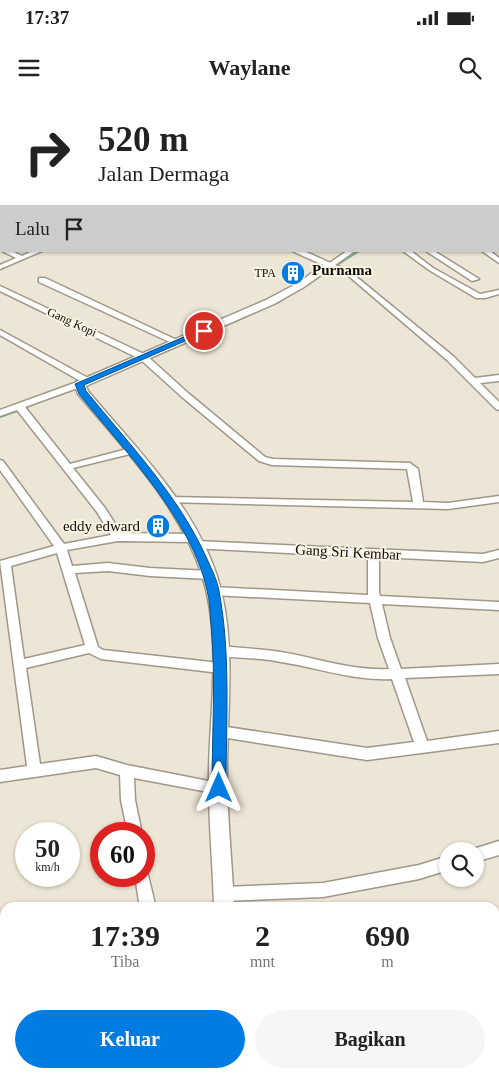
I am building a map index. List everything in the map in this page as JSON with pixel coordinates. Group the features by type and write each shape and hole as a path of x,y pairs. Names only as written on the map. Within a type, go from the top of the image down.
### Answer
{"main road":[{"path":"224,901 219,788 220,668 214,591 194,541 170,500 82,392 82,382 278,298 318,275 330,265 298,252"}],"street":[{"path":"7,252 22,258"},
{"path":"0,267 37,252"},
{"path":"330,265 350,252"},
{"path":"407,252 431,269 479,296 499,292"},
{"path":"431,252 475,279"},
{"path":"487,252 499,261"},
{"path":"330,265 346,271 450,358 499,407"},
{"path":"42,280 177,342"},
{"name":"Gang Kopi","path":"0,288 143,357 185,396 262,459 272,462 410,466 413,468 419,506"},
{"path":"0,332 82,382"},
{"path":"472,381 499,378"},
{"path":"0,413 82,382"},
{"path":"0,402 15,407 101,510 118,537"},
{"path":"74,465 131,451"},
{"path":"0,463 61,548 91,648 101,654 220,668"},
{"path":"170,500 448,506 499,499"},
{"name":"Gang Sri Kembar","path":"2,564 61,548 118,537 483,558 499,554"},
{"path":"374,553 373,592 388,653 422,745"},
{"path":"2,564 34,770"},
{"path":"69,570 99,567 209,575"},
{"path":"214,591 499,606"},
{"path":"19,665 91,648"},
{"path":"219,651 281,656 350,672 397,675 499,669"},
{"path":"220,732 356,754 376,754 422,745 499,737"},
{"path":"0,776 88,762 219,788"},
{"path":"127,771 128,800 132,822"},
{"path":"484,852 499,848"},
{"path":"224,901 330,889 419,872 439,866"},
{"path":"144,887 147,902"}],"waterway":[{"path":"334,267 357,252"},
{"path":"151,358 279,302 328,271"},
{"path":"27,407 48,398"},
{"path":"0,417 17,411"}],"place":[{"name":"TPA","path":"293,273"},
{"name":"eddy edward","path":"158,526"}],"district":[{"name":"Purnama","path":"342,270"}],"route":[{"path":"204,331 85,380 80,384 80,387 82,392 170,500 196,545 209,575 214,591 218,624 219,788"}]}
